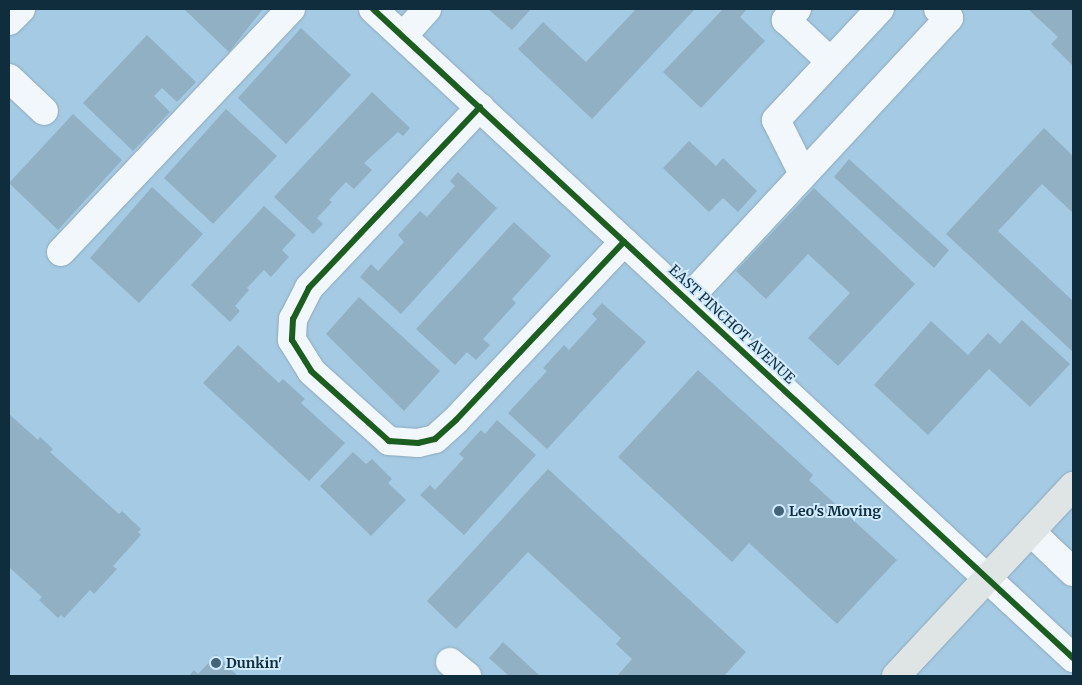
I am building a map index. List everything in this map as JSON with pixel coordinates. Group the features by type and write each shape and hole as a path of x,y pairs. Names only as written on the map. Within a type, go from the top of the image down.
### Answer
{"main road":[{"path":"896,676 1073,486"}],"street":[{"path":"9,22 20,9"},
{"path":"61,252 290,9"},
{"name":"EAST PINCHOT AVENUE","path":"373,9 1073,658"},
{"path":"403,36 428,9"},
{"path":"797,9 786,20 830,61"},
{"path":"803,174 776,120 880,9"},
{"path":"687,300 948,18 938,9"},
{"path":"9,78 44,111"},
{"path":"480,108 309,288 293,319 292,340 311,371 389,441 418,443 435,439 456,420 624,242"},
{"path":"1031,532 1073,572"}],"building":[{"path":"184,9 263,9 229,52"},
{"path":"488,9 531,9 512,30"},
{"path":"636,9 695,9 592,119 518,49 543,22 586,62"},
{"path":"723,9 747,9 740,17 765,41 701,108 663,72"},
{"path":"1028,9 1073,9 1072,65 1051,44 1058,37"},
{"path":"301,28 351,75 286,144 238,98"},
{"path":"147,35 196,82 177,102 162,88 154,96 170,112 133,151 83,103"},
{"path":"372,92 410,128 403,136 398,132 364,163 372,170 354,189 346,182 329,200 332,202 317,218 323,224 313,234 274,197"},
{"path":"226,109 277,156 213,224 164,178"},
{"path":"73,114 122,160 58,230 9,183"},
{"path":"1044,128 1073,156 1073,213 1042,184 998,231 1073,301 1073,352 946,234"},
{"path":"689,141 716,166 723,158 757,191 738,212 723,198 709,212 663,168"},
{"path":"849,159 949,250 934,268 834,177"},
{"path":"458,172 497,208 401,314 360,277 371,264 378,271 404,242 398,235 420,211 427,217 455,186 450,181"},
{"path":"152,187 203,234 139,303 90,258"},
{"path":"814,188 915,284 838,366 808,338 850,293 808,254 766,299 736,271"},
{"path":"264,206 296,235 282,250 289,257 271,277 264,270 247,288 249,290 235,306 240,311 230,322 191,285"},
{"path":"514,222 551,256 512,299 516,303 483,339 490,345 476,360 467,352 455,365 416,329"},
{"path":"359,297 440,371 404,411 326,334"},
{"path":"602,303 646,342 547,449 508,413 547,371 543,368 564,345 569,350 597,319 592,314"},
{"path":"1022,320 1070,364 1030,407 989,369 928,435 874,385 931,321 968,355 988,333 1000,344"},
{"path":"238,345 279,383 283,379 305,399 301,403 345,443 309,481 203,383"},
{"path":"698,370 813,475 809,480 897,560 837,624 749,543 732,562 618,457"},
{"path":"9,414 38,440 40,437 53,449 50,452 119,514 122,511 141,529 138,532 141,535 113,566 117,569 94,594 90,590 64,618 61,615 58,618 39,600 42,597 9,567"},
{"path":"497,420 536,455 464,535 420,495 430,485 435,490 464,458 459,454 481,430 485,434"},
{"path":"353,452 366,464 372,459 392,479 388,483 406,500 371,536 320,486"},
{"path":"548,469 746,652 724,676 617,676 632,659 616,644 621,638 528,552 456,629 427,601"},
{"path":"503,642 540,676 509,676 489,658"},
{"name":"Dunkin'","path":"216,655 238,676 189,676 194,670 198,674"}],"cycle path":[{"path":"373,9 1073,658"},
{"path":"480,107 309,288 293,319 292,340 311,371 389,441 418,443 435,439 456,420 624,242"}],"place":[{"name":"Leo's Moving","path":"779,511"},
{"name":"Dunkin'","path":"216,663"}]}
